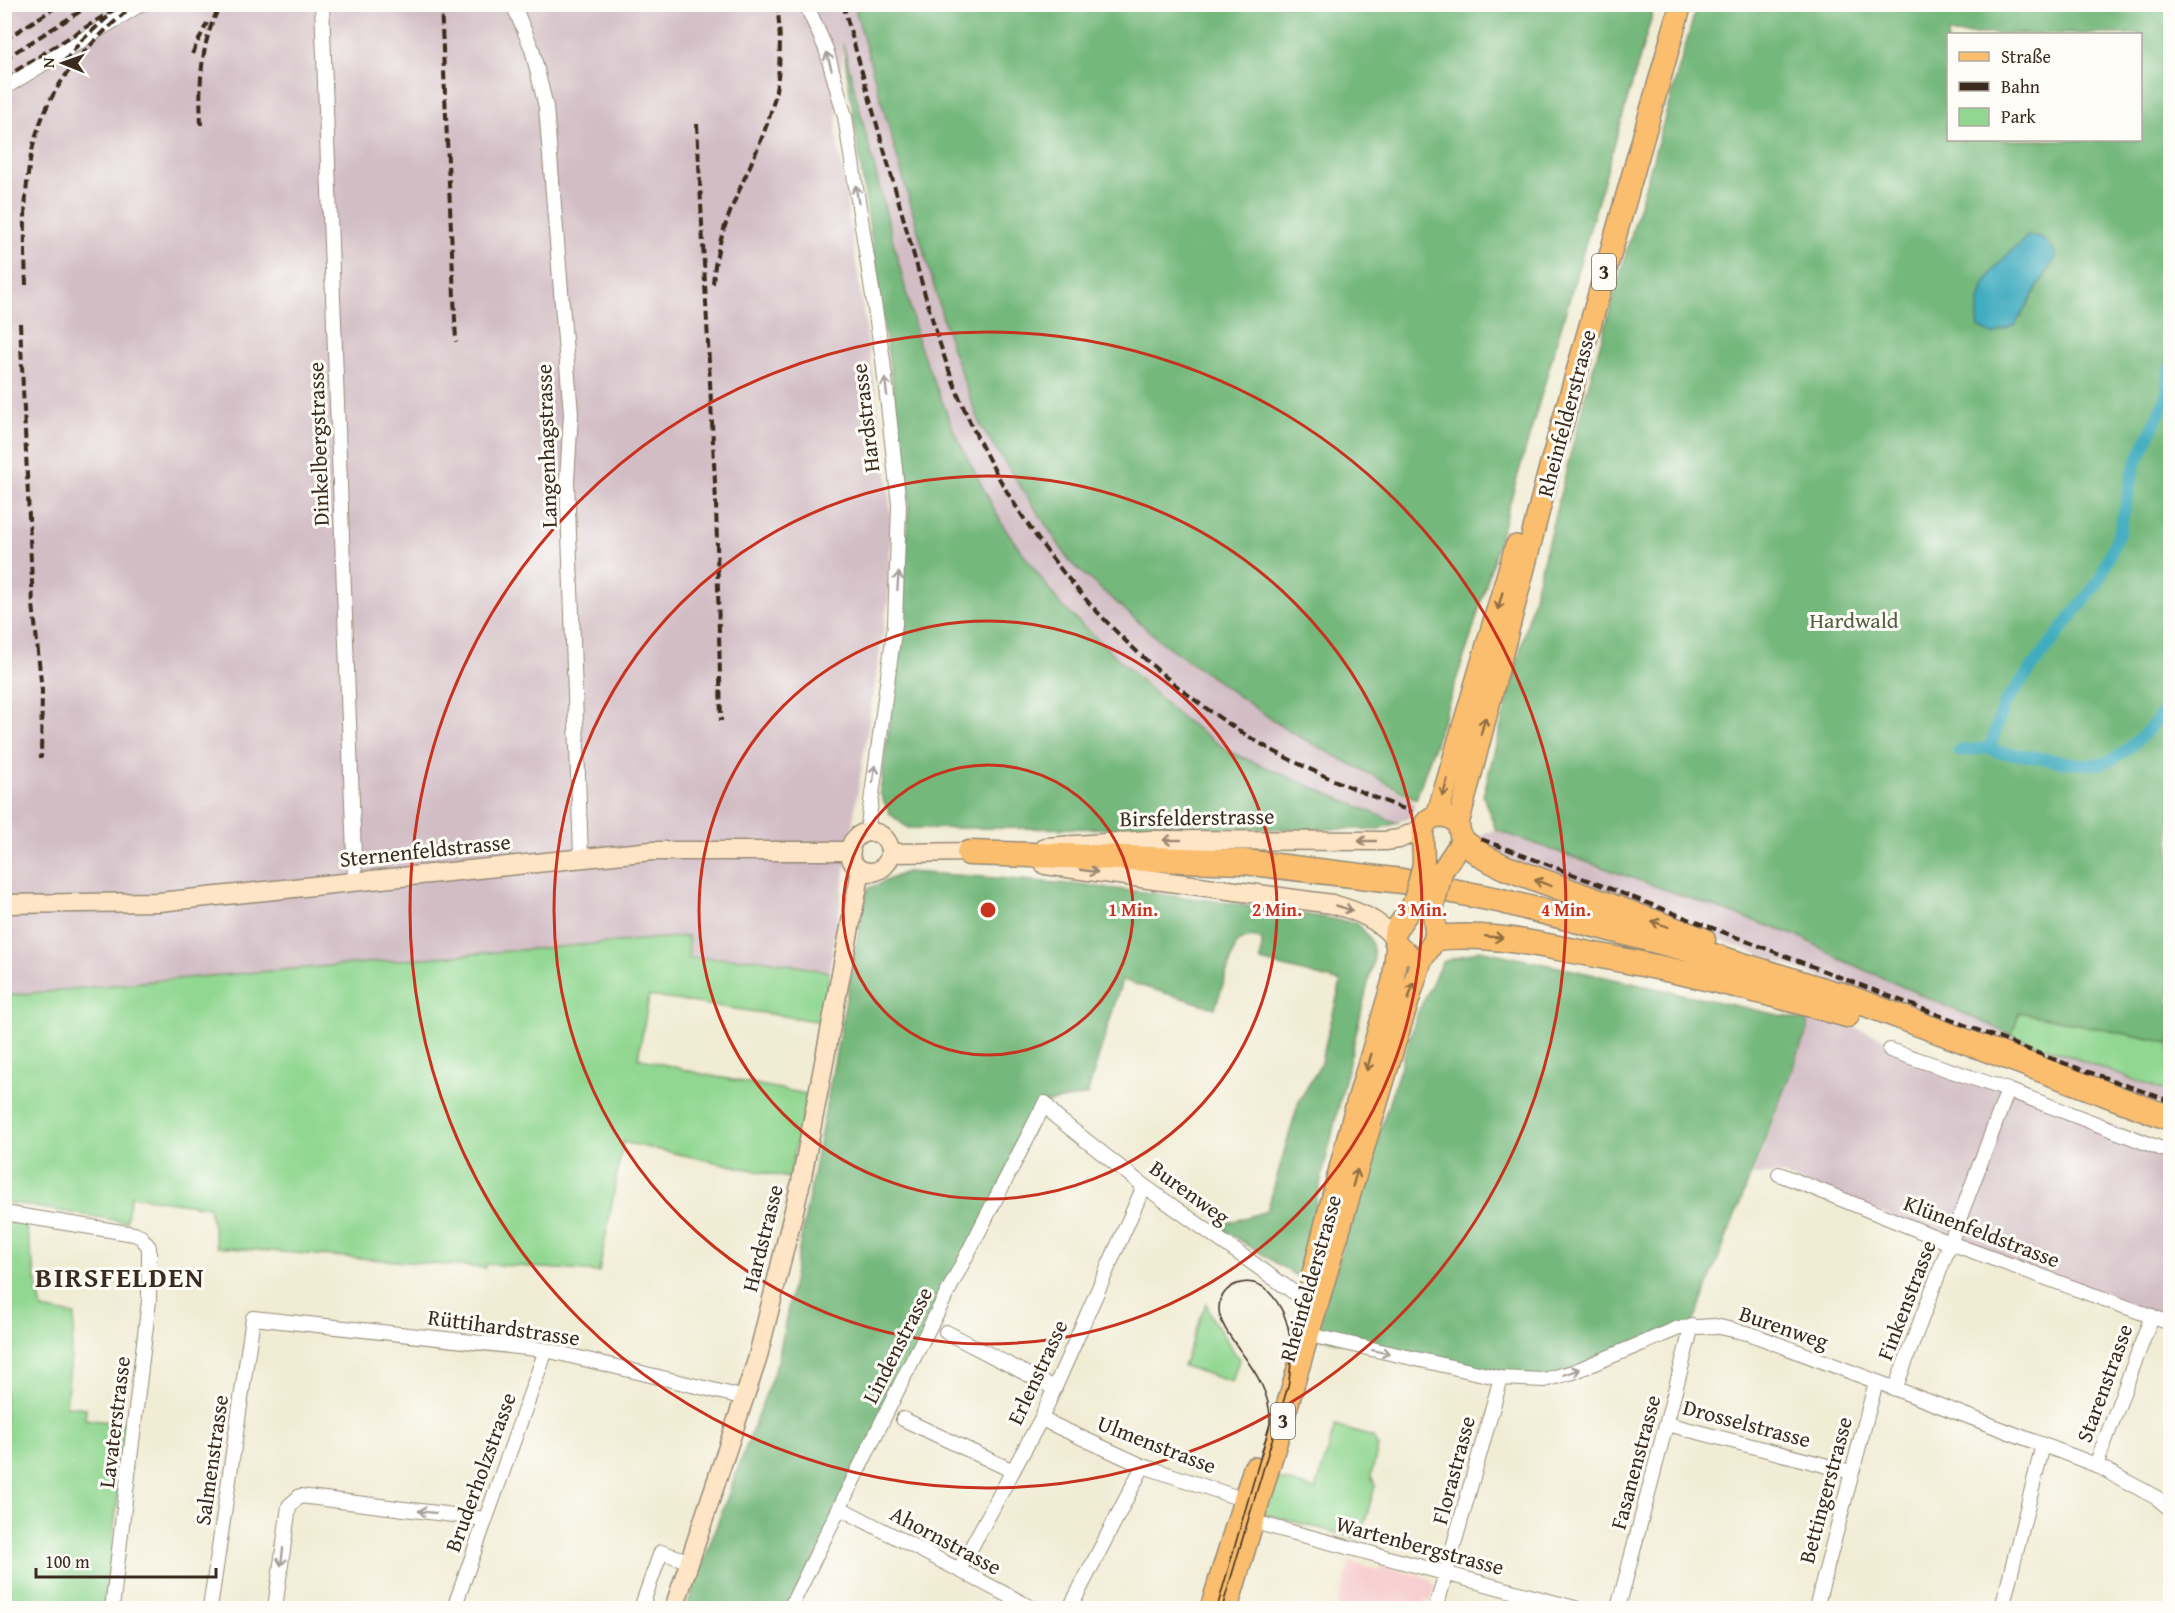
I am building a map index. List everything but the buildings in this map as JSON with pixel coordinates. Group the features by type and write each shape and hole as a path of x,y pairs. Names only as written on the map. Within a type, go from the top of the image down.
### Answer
{"highway":[{"path":"1460,832 1484,857 1513,871 1708,942 1849,1007 2170,1135"},
{"path":"969,854 1216,861 1320,869 1402,881 1498,900 1646,940 1849,1007 2170,1118"},
{"path":"1431,945 1474,936 1506,939 1659,966 1849,1007"}],"main road":[{"name":"Rheinfelderstrasse","path":"1227,1608 1252,1508 1302,1334 1395,1042 1431,945 1423,905 1433,868 1430,822 1672,4"},
{"name":"Rheinfelderstrasse","path":"1433,868 1459,849 1460,832 1550,467 1681,4"},
{"path":"1430,822 1448,817 1460,832"},
{"name":"Rheinfelderstrasse","path":"1312,1303 1354,1113 1393,981 1396,926 1423,905"},
{"path":"1396,942 1408,953 1431,945"},
{"name":"Rheinfelderstrasse","path":"1212,1608 1252,1508"}],"street":[{"path":"4,88 141,4"},
{"name":"Dinkelbergstrasse","path":"322,4 355,882"},
{"name":"Langenhagstrasse","path":"513,4 532,49 546,107 571,414 567,480 581,856"},
{"name":"Hardstrasse","path":"806,4 826,49 845,117 883,360 899,505 895,624 867,832"},
{"name":"Birsfelderstrasse","path":"890,853 969,854 1091,842 1150,840 1385,841 1399,839 1430,822"},
{"path":"867,832 882,835 888,843 890,853 886,864 878,871 861,870 853,862 850,851 857,837 867,832"},
{"name":"Sternenfeldstrasse","path":"4,904 159,902 581,856 710,849 850,851"},
{"name":"Birsfelderstrasse","path":"969,854 1332,904 1370,918 1383,926 1396,942"},
{"name":"Hardstrasse","path":"674,1608 746,1398 801,1182 861,870"},
{"path":"1890,1050 2008,1090 2170,1152"},
{"name":"Finkenstrasse","path":"1895,1389 2008,1090"},
{"name":"Burenweg","path":"1045,1103 1056,1117 1144,1186 1312,1303"},
{"name":"Lindenstrasse","path":"793,1607 840,1508 1045,1103"},
{"name":"Klünenfeldstrasse","path":"1779,1174 1950,1243 2170,1323"},
{"name":"Erlenstrasse","path":"959,1570 1041,1419 1144,1186"},
{"name":"Lavaterstrasse","path":"4,1213 124,1232 141,1237 146,1241 150,1254 149,1301 112,1608"},
{"name":"Starenstrasse","path":"2096,1465 2152,1316"},
{"name":"Rüttihardstrasse","path":"253,1318 546,1350 746,1398"},
{"name":"Salmenstrasse","path":"210,1608 253,1318"},
{"name":"Burenweg","path":"1302,1334 1501,1378 1544,1380 1573,1372 1666,1332 1692,1326 1716,1326 1751,1334 2096,1465 2157,1498 2170,1509"},
{"name":"Fasanenstrasse","path":"1618,1608 1692,1326"},
{"path":"946,1332 1054,1388"},
{"name":"Bruderholzstrasse","path":"454,1608 546,1350"},
{"name":"Florastrasse","path":"1436,1608 1501,1378"},
{"name":"Bettingerstrasse","path":"1816,1608 1876,1382"},
{"path":"903,1419 1012,1471"},
{"name":"Ulmenstrasse","path":"1041,1419 1143,1466 1252,1508"},
{"name":"Drosselstrasse","path":"1667,1424 1851,1472"},
{"path":"2002,1608 2043,1445"},
{"path":"1070,1608 1143,1466"},
{"path":"275,1608 289,1506 300,1496 485,1519"},
{"name":"Ahornstrasse","path":"840,1508 1032,1608"},
{"name":"Wartenbergstrasse","path":"1252,1508 1447,1573 1575,1608"},
{"path":"641,1608 661,1552 691,1562"}],"shaded area":[{"path":"4,5 854,5 950,343 980,425 1071,562 1163,643 1287,730 1410,798 1415,805 1409,818 1397,823 1230,752 1180,717 1060,604 1003,526 956,436 920,347 843,46 836,130 887,470 891,520 889,595 829,972 761,959 689,958 687,936 163,980 5,996"},
{"path":"1496,830 1803,938 1842,960 2012,1035 2170,1093 2170,1109 1519,864 1479,845 1484,833"},
{"path":"1812,1011 2170,1147 2170,1323 1779,1174 1753,1175 1808,1028 1806,1021"},
{"path":"1350,1562 1380,1570 1382,1566 1430,1579 1435,1587 1431,1602 1425,1600 1422,1608 1337,1608"}],"green space":[{"path":"854,5 1655,5 1471,636 1416,799 1287,730 1163,643 1071,563 980,425 950,343"},
{"name":"Hardwald","path":"1697,5 2170,5 2170,1043 2019,1012 2012,1035 1842,960 1803,938 1496,830 1483,796 1585,397","holes":["2039,236 2052,248 2056,257 2015,325"]},
{"path":"843,44 920,347 956,436 1003,526 1060,604 1180,717 1230,752 1397,823 1379,829 908,828 890,814 880,793 899,646 909,500"},
{"path":"906,872 1075,885 1244,905 1356,923 1367,934 1374,958 1298,1277 1218,1226 1267,1211 1299,1101 1320,1066 1341,982 1261,961 1262,940 1252,936 1237,942 1215,1008 1122,980 1087,1095 1045,1103 790,1608 686,1608 778,1361 867,889"},
{"path":"688,936 689,958 761,959 829,972 823,1022 649,996 638,1058 702,1074 807,1094 789,1178 623,1142 599,1272 486,1264 485,1268 217,1247 209,1207 131,1196 126,1222 5,1202 4,996 163,980"},
{"path":"1480,950 1806,1021 1808,1028 1692,1326 1544,1380 1314,1337 1418,1012 1442,962"},
{"path":"2019,1012 2170,1043 2170,1093 2012,1035"},
{"path":"5,1221 25,1223 42,1309 75,1315 66,1406 86,1408 85,1419 126,1424 105,1608 5,1608"},
{"path":"1206,1303 1213,1320 1239,1359 1232,1382 1183,1366"},
{"path":"1335,1426 1373,1437 1378,1447 1371,1475 1375,1486 1360,1539 1261,1513 1273,1477 1316,1490"}],"water":[{"path":"2028,236 2046,241 2056,257 2015,325 1993,335 1979,327 1978,312 1984,287 1998,265"}],"waterway":[{"path":"1959,751 1990,748 2004,704 2099,581 2120,530 2134,468 2166,399 2170,368"},
{"path":"1990,748 2001,753 2073,763 2107,762 2138,740 2170,703"}],"tram line":[{"path":"1217,1608 1270,1424 1269,1405 1263,1388 1227,1331 1219,1308 1225,1293 1237,1284 1245,1282 1260,1285 1276,1300 1290,1335 1291,1361 1288,1386 1222,1608"}],"railway":[{"path":"4,40 61,4"},
{"path":"4,59 92,4"},
{"path":"4,78 123,4"},
{"path":"26,285 26,197 30,161 38,128 52,97 72,67 99,36 135,4"},
{"path":"201,125 202,63 209,33 221,4"},
{"path":"441,4 456,342"},
{"path":"713,284 716,261 727,219 761,139 773,104 779,62 780,33 777,4"},
{"path":"843,4 939,342 963,406 988,458 1017,509 1088,601 1128,643 1172,682 1219,717 1268,748 1303,766 1412,812"},
{"path":"64,62 82,40 110,15"},
{"path":"192,54 207,23"},
{"path":"697,124 716,502 721,721"},
{"path":"20,323 33,604 42,691 41,758"},
{"path":"1481,839 2053,1059 2170,1101"}],"district":[{"name":"BIRSFELDEN","path":"120,1277"}]}
